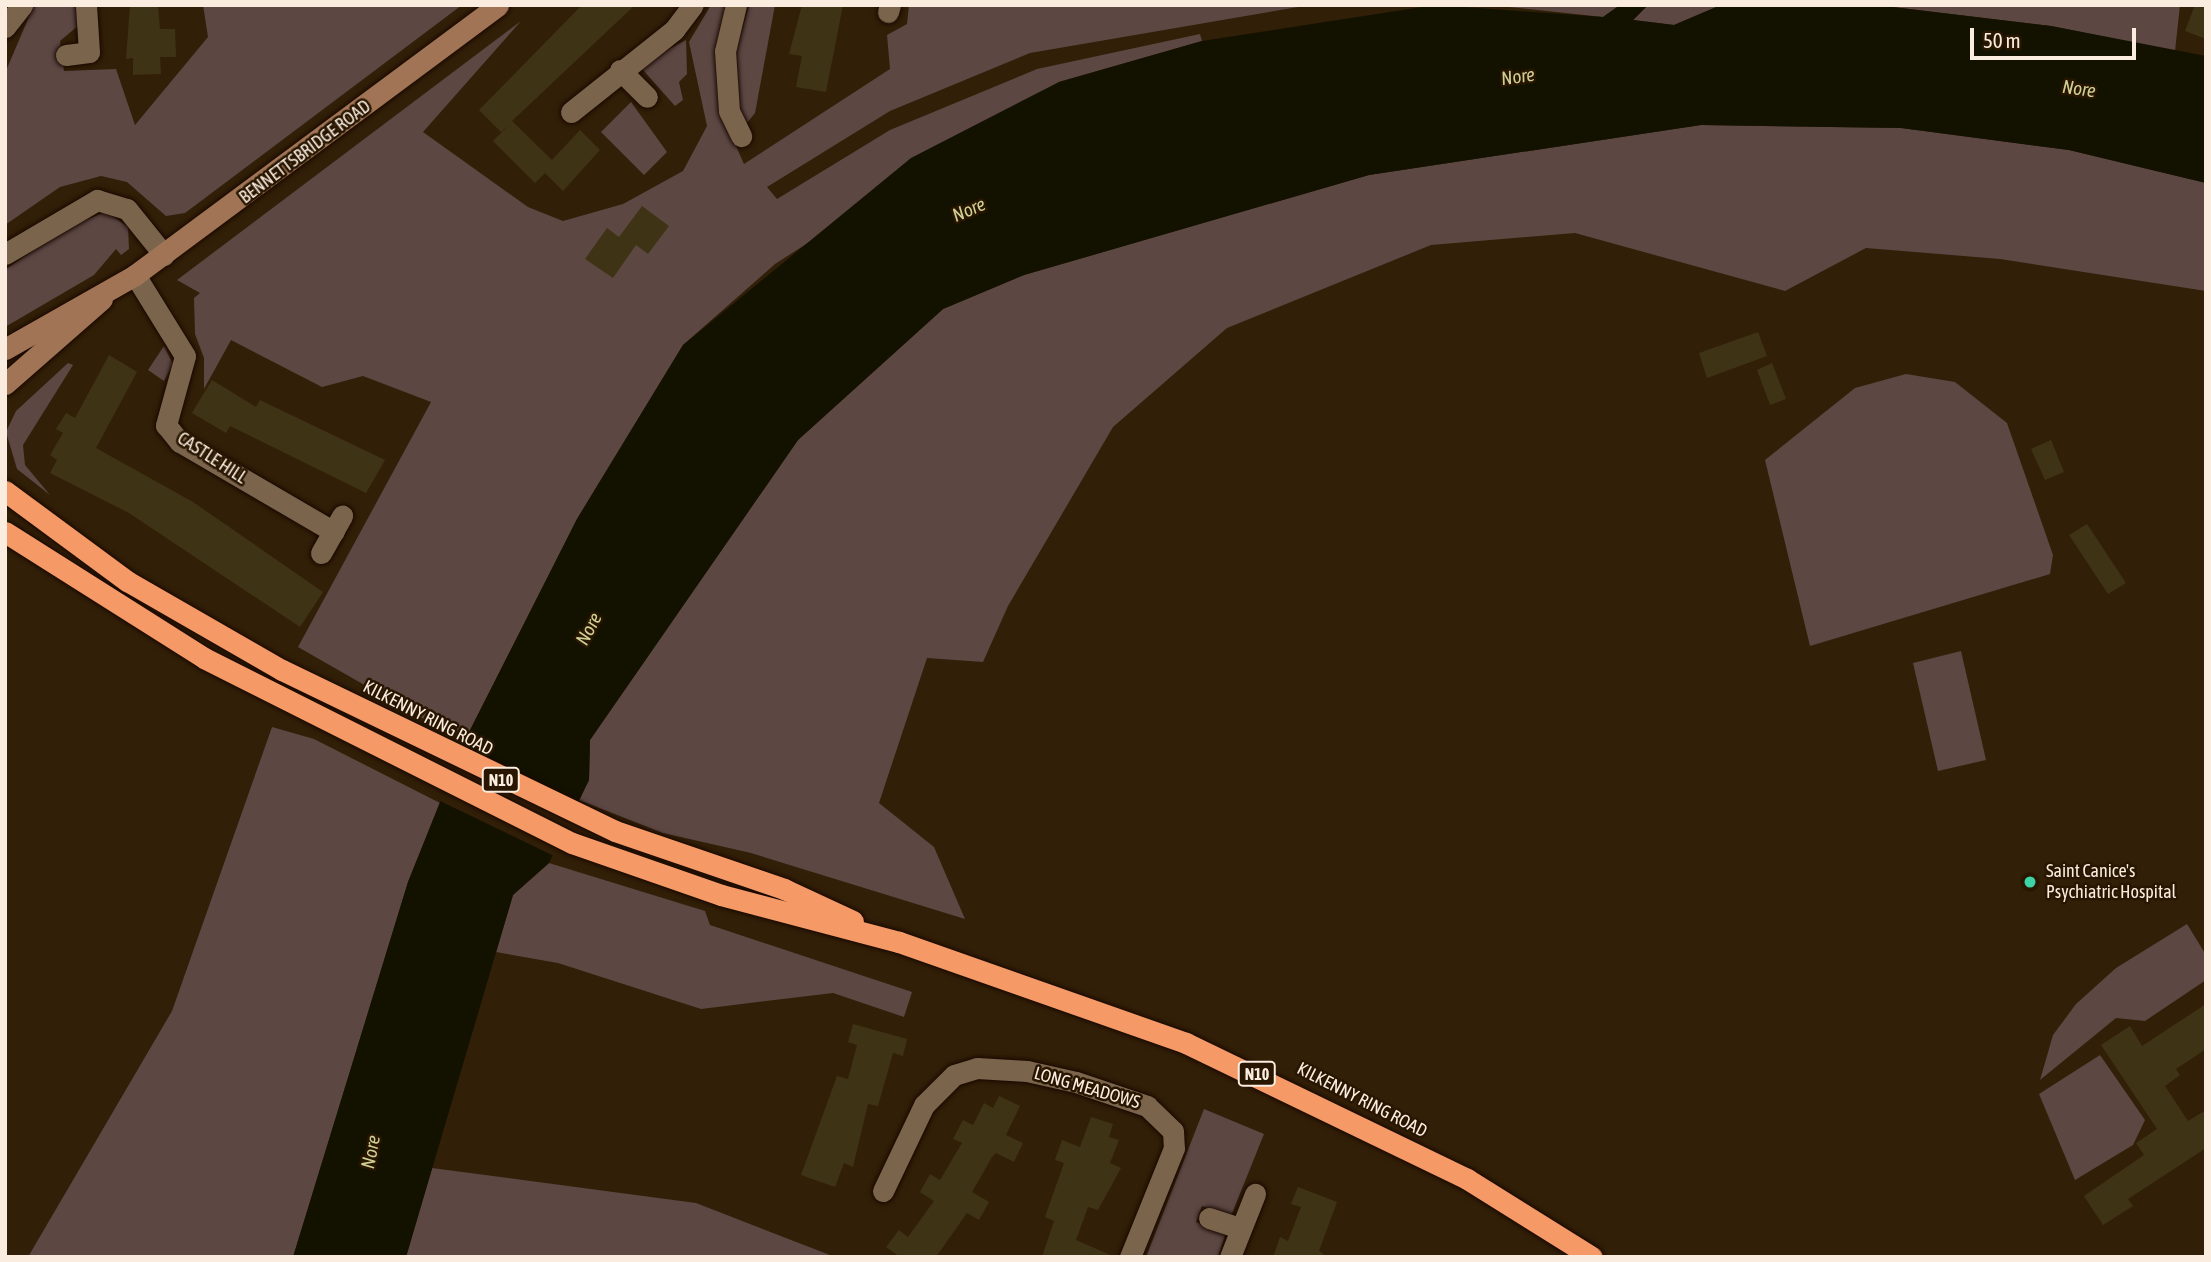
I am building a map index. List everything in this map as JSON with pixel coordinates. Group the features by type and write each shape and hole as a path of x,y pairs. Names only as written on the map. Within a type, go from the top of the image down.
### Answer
{"highway":[{"name":"KILKENNY RING ROAD","path":"5,491 127,581 282,670 534,795 900,942 1101,1011 1289,1088 1467,1179 1592,1257"},
{"name":"KILKENNY RING ROAD","path":"5,532 139,620 270,692 572,844 720,895 900,942"}],"main road":[{"name":"BENNETTSBRIDGE ROAD","path":"5,349 108,292 164,255 498,5"},
{"name":"BENNETTSBRIDGE ROAD","path":"5,384 108,292"}],"street":[{"path":"5,27 22,5"},
{"path":"66,55 89,52 86,5"},
{"path":"571,112 620,70 674,30 693,5"},
{"path":"736,5 725,51 729,111 741,136"},
{"path":"620,70 646,97"},
{"path":"5,254 97,200 127,209 164,255"},
{"name":"CASTLE HILL","path":"135,275 184,356 166,425 180,442 338,524 321,553"},
{"name":"LONG MEADOWS","path":"883,1191 924,1104 954,1075 989,1068 1076,1082 1147,1105 1173,1131 1174,1148 1130,1257"},
{"path":"1230,1257 1255,1194"},
{"path":"1209,1218 1240,1228"}],"shaded area":[{"path":"34,5 78,5 79,25 60,41 64,71 116,69 135,125 208,37 203,5 462,5 185,213 166,216 127,182 101,176 60,187 5,225 5,73"},
{"path":"711,5 729,5 723,117 744,164 890,69 887,35 907,24 909,5 1310,5 1030,53 890,111 767,187 777,199 890,130 1037,69 1200,34 1202,41 1059,82 775,264 683,345 577,519 464,742 298,647 431,402 363,376 322,387 231,340 204,389 204,358 195,334 194,298 200,293 177,280 521,21 423,132 528,207 563,221 623,204 683,171 707,126 689,42"},
{"path":"749,5 775,5 755,113 746,124 734,109 731,71"},
{"path":"1490,5 1620,5 1603,17"},
{"path":"1648,5 1721,5 1674,25 1633,20"},
{"path":"1876,5 2180,5 2175,51 2051,26"},
{"path":"686,40 687,74 679,82 683,100 675,106 643,70 645,62"},
{"path":"631,102 667,152 644,175 601,132"},
{"path":"1701,125 1901,128 2069,150 2206,183 2206,291 2000,259 1866,248 1785,291 1575,233 1431,245 1227,328 1113,427 1008,606 983,662 927,658 879,803 934,847 965,919 751,853 663,833 579,800 589,780 590,740 798,440 943,309 1024,275 1369,175"},
{"path":"106,212 128,227 129,249 121,255 116,249 94,275 5,327 5,270 67,227"},
{"path":"164,346 173,364 164,381 148,370"},
{"path":"68,363 73,365 23,445 25,465 50,495 17,469 6,432 16,411"},
{"path":"1906,374 1955,382 2007,423 2053,555 2050,574 1810,646 1765,460 1855,388"},
{"path":"1961,651 1986,760 1938,771 1913,663"},
{"path":"272,727 314,739 440,803 408,882 293,1257 28,1257 172,1011"},
{"path":"549,863 705,911 710,925 912,992 904,1017 833,993 701,1009 558,963 496,952 513,895"},
{"path":"2187,924 2206,955 2206,980 2145,1021 2116,1018 2040,1080 2053,1035 2076,1004 2116,968"},
{"path":"2100,1055 2145,1120 2133,1145 2075,1180 2039,1094"},
{"path":"1204,1109 1264,1134 1231,1216 1202,1206 1196,1222 1225,1235 1218,1257 1146,1257"},
{"path":"432,1168 696,1203 835,1257 406,1257"}],"water":[{"name":"Nore","path":"1435,5 1603,17 1620,5 1648,5 1633,20 1674,25 1721,5 1876,5 2051,26 2206,56 2206,183 2069,150 1901,128 1701,125 1369,175 1024,275 943,309 798,440 590,740 589,780 549,863 513,895 406,1257 293,1257 408,882 464,742 577,519 683,345 911,158 1059,82 1202,41"}],"pier":[{"path":"459,746 581,804 556,857 438,800"}],"building":[{"path":"130,5 158,5 160,29 175,29 176,57 160,57 161,74 133,75 133,58 126,59"},
{"path":"582,5 635,5 512,121 552,160 580,130 600,150 563,191 545,173 535,183 493,141 511,123 501,132 479,110"},
{"path":"802,5 843,5 826,92 796,87 802,56 789,54"},
{"path":"2195,5 2206,5 2206,39 2185,31"},
{"path":"642,206 669,226 648,254 636,245 613,278 585,259 607,228 619,237"},
{"path":"1758,332 1767,356 1707,378 1699,353"},
{"path":"109,355 137,372 96,448 193,502 323,592 300,627 129,513 50,473 57,460 50,455 63,433 56,429 66,413 75,418"},
{"path":"1772,363 1786,399 1770,405 1757,370"},
{"path":"212,380 256,407 260,400 385,460 366,493 230,426 226,433 192,413"},
{"path":"2051,440 2064,472 2045,480 2031,449"},
{"path":"2087,524 2126,583 2108,594 2069,535"},
{"path":"2206,1004 2206,1049 2176,1069 2180,1075 2165,1086 2188,1121 2206,1110 2206,1148 2128,1199 2133,1206 2103,1225 2084,1196 2144,1155 2136,1143 2157,1129 2101,1045 2130,1026 2142,1046"},
{"path":"853,1024 907,1039 903,1056 893,1053 878,1106 868,1104 853,1167 844,1163 835,1187 801,1175 837,1076 848,1079 857,1045 848,1042"},
{"path":"999,1096 1020,1106 1006,1135 1023,1143 1014,1162 996,1153 972,1192 989,1202 979,1220 967,1213 936,1257 900,1257 886,1247 899,1230 908,1237 934,1201 920,1192 930,1174 940,1180 962,1143 953,1139 963,1120 973,1125 984,1103 993,1108"},
{"path":"1091,1117 1113,1124 1109,1137 1119,1140 1110,1163 1121,1168 1098,1210 1088,1207 1076,1240 1115,1257 1042,1257 1054,1221 1045,1217 1064,1163 1055,1160 1062,1140 1080,1147"},
{"path":"1298,1187 1337,1202 1319,1251 1327,1257 1273,1257 1280,1237 1288,1241 1301,1207 1291,1204"}],"place":[{"name":"Saint Canice's Psychiatric Hospital","path":"2030,882"}]}
